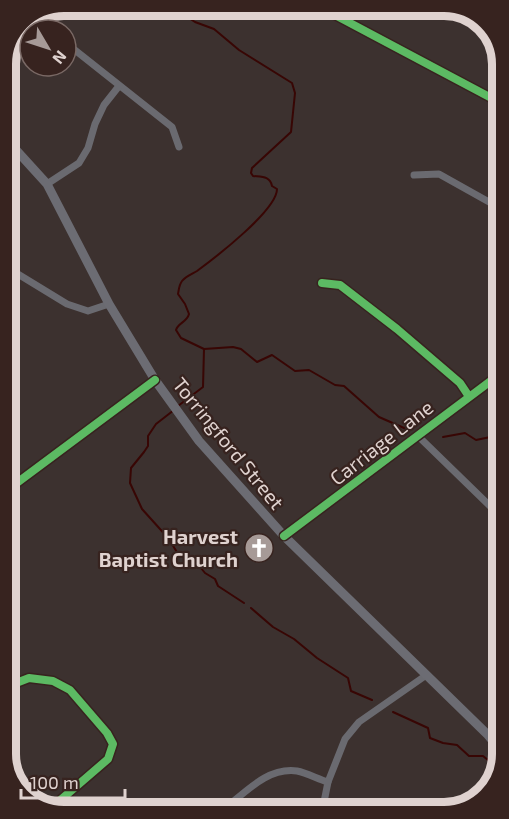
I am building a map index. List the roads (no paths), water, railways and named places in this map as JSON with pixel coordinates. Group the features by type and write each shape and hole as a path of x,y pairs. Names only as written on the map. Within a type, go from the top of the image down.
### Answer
{"main road":[{"name":"Torringford Street","path":"17,151 47,184 109,304 175,410 248,498 284,536 492,740"}],"street":[{"path":"338,17 492,99"},
{"path":"78,54 172,127 179,147"},
{"path":"47,184 80,163 104,105 119,86"},
{"path":"414,175 439,174 492,204"},
{"path":"17,273 67,304 88,311 109,304"},
{"path":"322,283 339,285 380,316 460,383 468,395"},
{"name":"Carriage Lane","path":"284,536 418,436 468,395 492,379"},
{"path":"16,483 155,380"},
{"path":"418,436 492,508"},
{"path":"16,476 20,480"},
{"path":"324,802 328,782 345,739 359,722 425,676"},
{"path":"16,684 29,678 53,681 70,690 107,733 112,744 108,759 59,802"},
{"path":"234,802 275,772 297,771 328,782"}],"waterway":[{"path":"186,16 214,29 239,50 292,83 295,93 291,132 252,168 253,176 269,180 277,189 274,198 267,209 244,233 182,281 178,294 189,314 176,330 181,338 204,349 233,347 241,349 257,362 272,355 295,371 309,370 335,385 344,386 379,417 404,428"},
{"path":"178,406 203,387 204,349"},
{"path":"174,410 156,424 148,436 148,446 131,468 130,483 142,509 169,539 178,554 197,563 205,573 215,579 218,586 244,603"},
{"path":"443,437 465,433 476,440 492,437"},
{"path":"251,608 273,627 294,639 317,658 348,678 351,691 372,700"},
{"path":"393,712 428,728 430,738 457,745 469,756 483,756 492,763"}],"place":[{"name":"Harvest Baptist Church","path":"259,548"}]}
